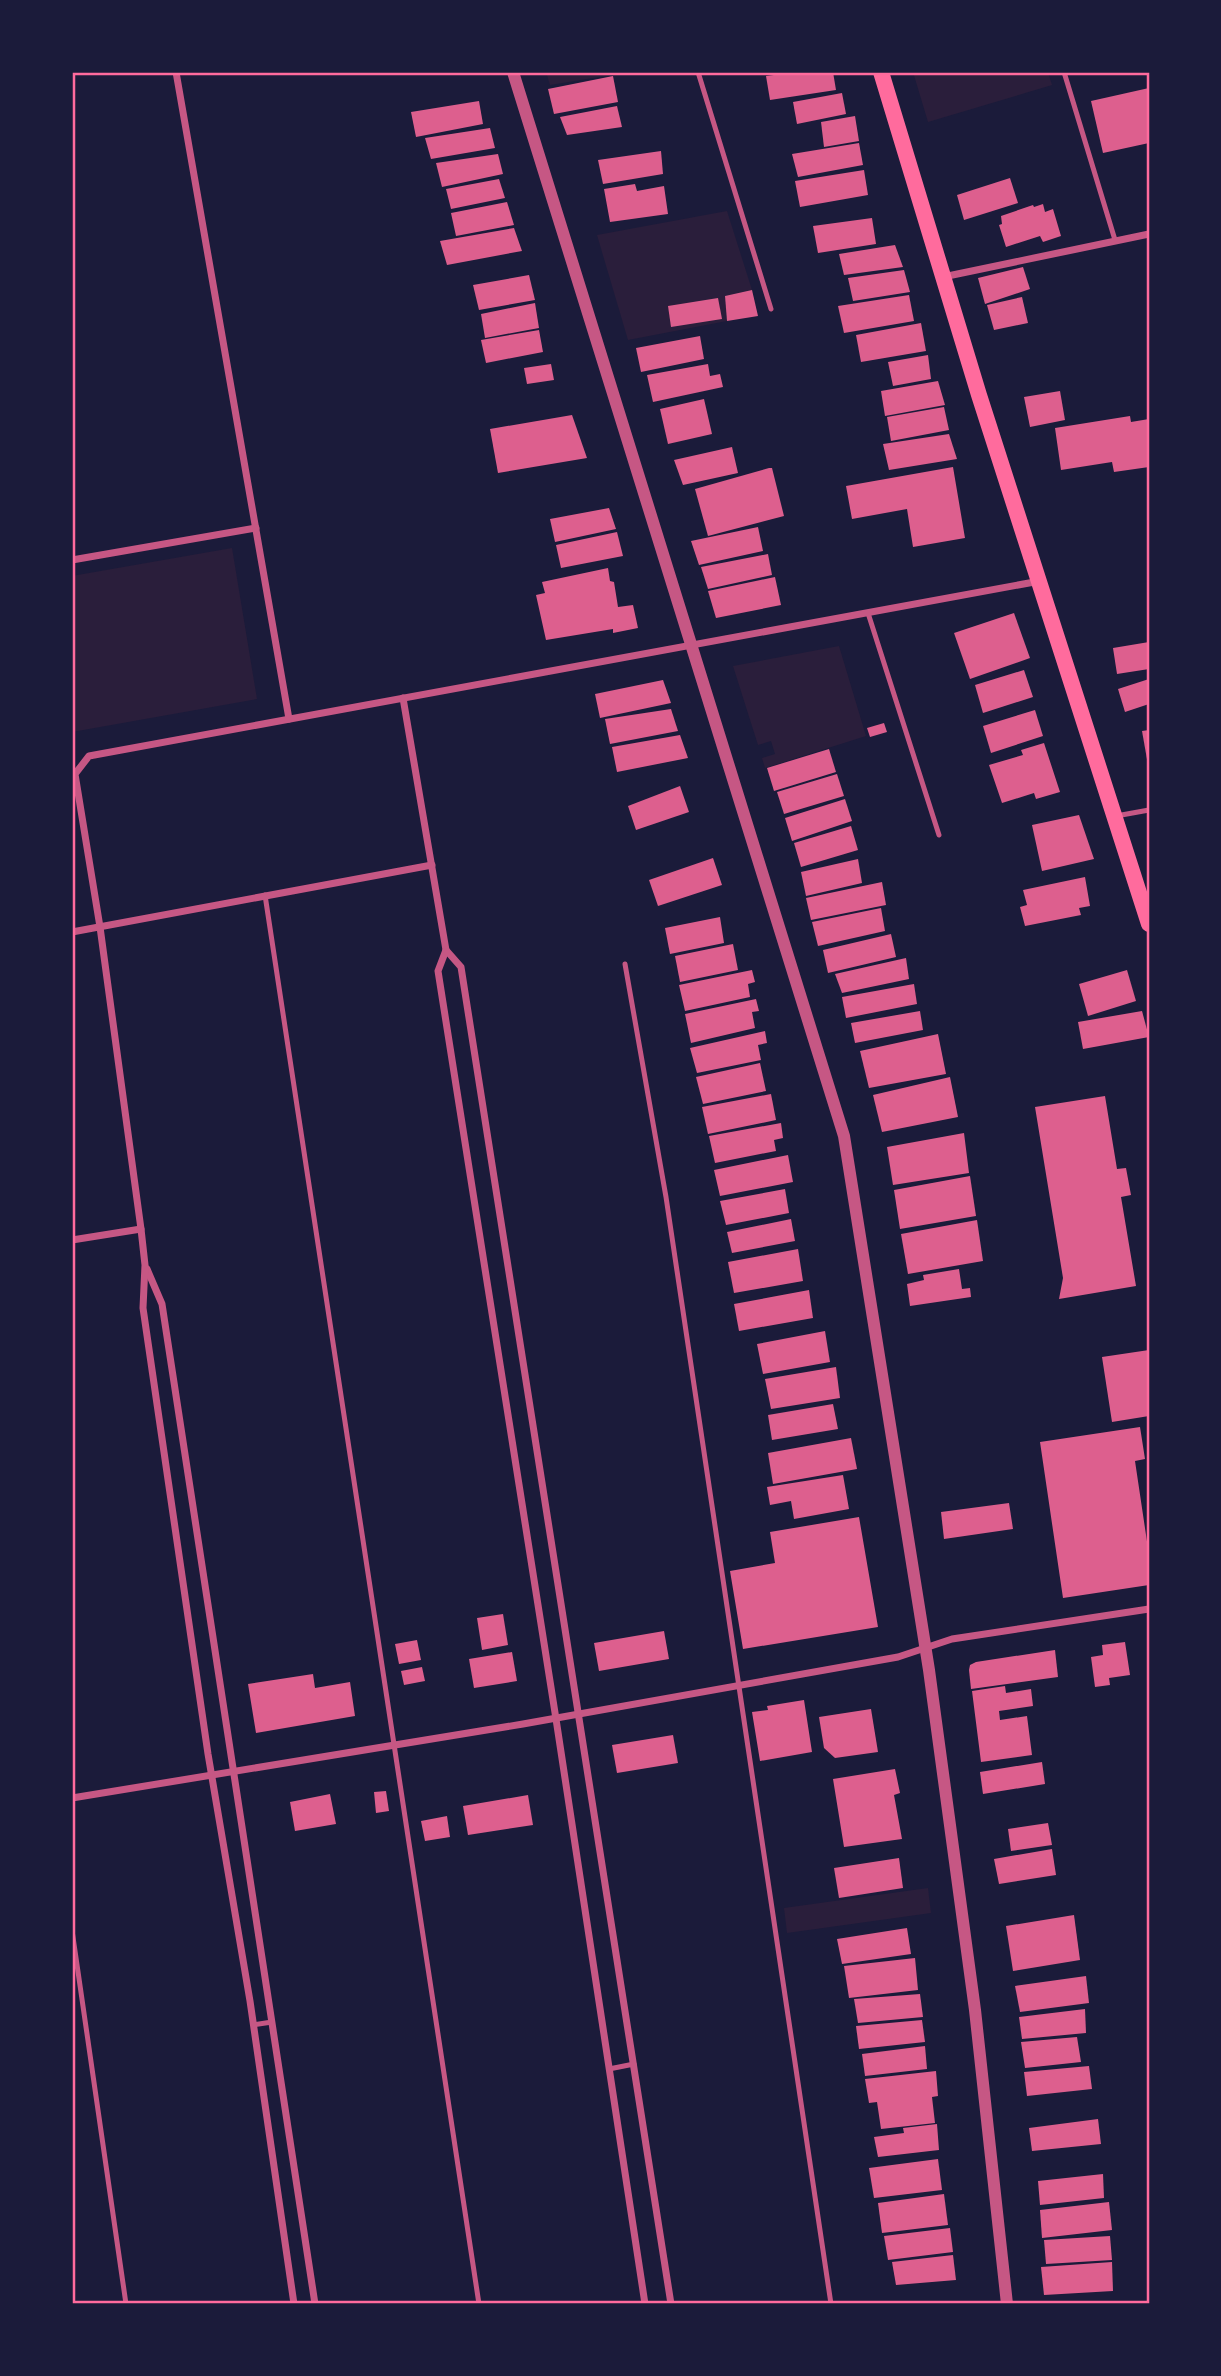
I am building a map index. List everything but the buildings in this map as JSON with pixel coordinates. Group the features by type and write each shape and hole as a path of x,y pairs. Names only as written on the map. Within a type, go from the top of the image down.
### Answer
{"main road":[{"path":"881,72 942,277 1149,924"}],"street":[{"path":"176,72 289,719"},
{"path":"513,72 844,1136 926,1648 975,2010 1007,2304"},
{"path":"942,277 1149,234"},
{"path":"72,560 256,528"},
{"path":"294,2304 143,1308 145,1265 141,1229 100,927 74,773 89,756 1040,581"},
{"path":"403,698 446,950 439,971 645,2304"},
{"path":"72,932 432,865"},
{"path":"446,950 461,967 671,2304"},
{"path":"72,1240 141,1229"},
{"path":"145,1265 162,1304 315,2304"},
{"path":"72,1798 556,1719 898,1657 952,1639 1149,1609"}],"lane":[{"path":"698,72 771,309"},
{"path":"1064,72 1115,240"},
{"path":"868,613 939,835"},
{"path":"1113,816 1149,810"},
{"path":"265,895 479,2304"},
{"path":"625,964 666,1197 831,2304"},
{"path":"72,1930 126,2304"},
{"path":"253,2025 272,2022"},
{"path":"609,2069 634,2064"}],"shaded area":[{"path":"546,72 630,72 550,85"},
{"path":"913,72 1048,72 1052,85 928,122"},
{"path":"727,211 752,290 725,296 727,321 628,340 597,235"},
{"path":"232,548 257,699 72,732 72,576"},
{"path":"839,646 866,736 765,768 762,758 775,754 771,741 758,745 733,666"},
{"path":"928,1888 931,1913 787,1933 784,1908"}]}
